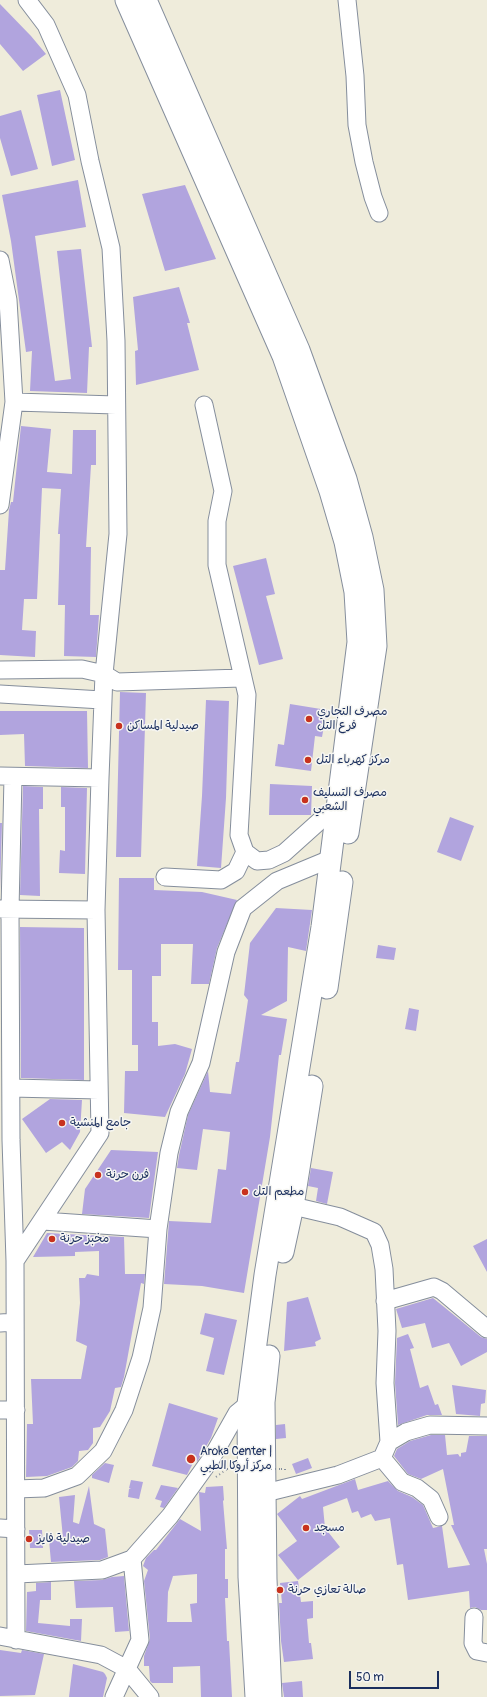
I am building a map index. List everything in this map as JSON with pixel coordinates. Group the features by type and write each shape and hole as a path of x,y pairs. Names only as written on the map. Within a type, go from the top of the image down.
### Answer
{"main road":[{"path":"126,0 282,356 330,491 345,542 355,592 358,642 322,927 266,1275 248,1404 249,1577 256,1697"},
{"path":"146,0 299,350 346,479 362,537 373,590 376,646 344,857 337,929 293,1206 278,1275 265,1394 266,1579 270,1697"}],"street":[{"path":"15,1262 100,1133 96,910 102,700 118,534 116,341 111,248 90,161 77,94 46,25 27,0"},
{"path":"347,0 355,76 357,125 364,162 373,197 379,213"},
{"path":"0,260 8,300 14,402 0,505"},
{"path":"14,402 116,405"},
{"path":"204,405 223,491 218,521 217,565 247,695 239,835 245,852 257,861 269,860 284,853 323,818 337,812"},
{"path":"0,670 82,669 104,674 117,682 242,678"},
{"path":"0,694 102,700"},
{"path":"100,778 6,777 5,909 11,1088 6,1141 15,1262 8,1323 8,1410 16,1489 8,1528 17,1574 8,1638 101,1655 127,1669 150,1697"},
{"path":"165,877 221,880 236,871 245,852"},
{"path":"16,1489 44,1488 77,1476 103,1451 124,1410 141,1358 152,1308 158,1229 169,1153 179,1112 201,1063 226,952 243,908 277,881 330,859"},
{"path":"5,909 96,910"},
{"path":"11,1088 99,1090"},
{"path":"265,1493 338,1475 382,1458 390,1442 385,1383 387,1331 384,1269 381,1251 374,1232 340,1217 293,1206"},
{"path":"43,1221 158,1229"},
{"path":"385,1301 434,1287 442,1291 487,1329"},
{"path":"17,1574 102,1570 132,1559 170,1516 211,1459 237,1413 248,1404"},
{"path":"390,1442 406,1432 430,1425 487,1426"},
{"path":"382,1458 402,1482 417,1488 431,1499 439,1517"},
{"path":"114,1697 140,1640 132,1559"},
{"path":"474,1617 473,1642 477,1650 487,1652"}],"path":[{"path":"227,1469 281,1469"}],"building":[{"path":"0,4 46,54 23,71 0,44"},
{"path":"60,90 75,160 52,166 37,95"},
{"path":"21,110 38,169 11,176 0,138 0,116"},
{"path":"78,180 86,227 35,236 55,381 71,379 57,251 81,249 92,347 89,347 87,393 30,391 32,351 26,352 11,241 2,195"},
{"path":"185,185 216,259 165,271 142,194"},
{"path":"179,287 190,323 187,323 199,370 136,385 135,351 138,350 133,297"},
{"path":"21,426 51,429 47,472 72,474 73,430 96,430 96,465 91,465 86,547 91,547 90,615 99,615 96,657 64,656 65,605 58,605 60,534 58,534 61,489 42,488 37,599 24,599 22,630 36,631 35,657 0,655 0,570 5,570 9,510 11,502 13,502"},
{"path":"266,558 275,594 266,596 283,659 259,665 233,566"},
{"path":"120,692 146,693 141,857 116,857"},
{"path":"206,700 229,701 226,798 221,868 197,866 202,796"},
{"path":"290,704 327,710 322,737 315,736 311,771 275,766 278,744 284,745"},
{"path":"0,711 87,711 88,768 25,766 24,734 0,735"},
{"path":"270,784 312,786 311,815 269,815"},
{"path":"23,786 43,787 43,809 39,809 40,896 20,895"},
{"path":"61,787 87,788 85,874 59,873 60,850 65,851 65,807 61,807"},
{"path":"450,817 474,826 461,861 437,852"},
{"path":"0,823 2,823 0,892"},
{"path":"119,878 154,878 154,890 202,892 237,900 217,948 209,984 191,984 193,944 161,944 161,976 152,976 152,1022 158,1022 158,1046 175,1044 192,1049 185,1074 165,1117 124,1113 125,1071 138,1071 138,1045 132,1045 132,970 118,970"},
{"path":"276,908 312,910 306,951 288,947 287,1001 261,1015 287,1019 281,1055 279,1055 270,1137 244,1293 202,1286 164,1284 169,1221 211,1223 218,1169 226,1170 230,1132 203,1129 197,1170 177,1168 179,1155 188,1115 208,1071 210,1092 231,1094 236,1062 239,1062 248,1000 244,995 250,943"},
{"path":"20,927 84,928 84,1080 21,1078"},
{"path":"378,945 396,948 394,960 376,958"},
{"path":"409,1008 419,1010 416,1031 405,1029"},
{"path":"50,1099 82,1100 80,1132 70,1150 62,1142 46,1153 22,1119"},
{"path":"111,1150 158,1152 149,1218 82,1214 85,1189"},
{"path":"311,1168 333,1172 327,1204 316,1201 318,1188 308,1186"},
{"path":"47,1233 124,1237 125,1274 145,1274 144,1284 141,1283 121,1387 115,1388 110,1411 100,1427 93,1428 93,1443 88,1450 79,1451 78,1461 72,1467 47,1476 26,1477 27,1424 33,1424 31,1379 81,1379 87,1346 76,1341 80,1303 79,1278 85,1278 87,1274 99,1276 99,1251 75,1252 75,1256 33,1257"},
{"path":"487,1239 487,1272 473,1246"},
{"path":"308,1297 321,1339 315,1342 316,1346 284,1351 287,1302"},
{"path":"433,1298 481,1337 487,1339 487,1352 461,1366 449,1343 432,1348 425,1323 402,1328 396,1309"},
{"path":"205,1313 237,1320 224,1375 206,1371 214,1338 200,1334"},
{"path":"408,1334 414,1348 410,1349 420,1388 428,1385 435,1405 438,1404 442,1415 427,1415 398,1425 395,1383 397,1338"},
{"path":"452,1385 486,1390 485,1403 481,1404 480,1416 456,1414"},
{"path":"169,1403 218,1418 211,1438 197,1462 196,1457 187,1475 152,1466"},
{"path":"285,1424 286,1438 276,1439 276,1425"},
{"path":"431,1435 445,1435 447,1455 458,1454 460,1457 461,1453 466,1452 469,1436 487,1436 487,1549 484,1549 487,1564 487,1610 481,1610 475,1607 470,1608 469,1591 408,1600 403,1564 397,1565 390,1518 375,1521 371,1514 361,1518 358,1511 352,1513 347,1498 323,1507 325,1528 340,1547 298,1580 278,1555 297,1541 277,1514 300,1496 302,1499 355,1479 358,1490 388,1481 398,1491 412,1497 423,1505 433,1528 442,1526 448,1568 470,1565 451,1525 454,1525 443,1469 421,1479 408,1474 394,1456 397,1449 410,1441"},
{"path":"308,1458 312,1468 296,1474 292,1464"},
{"path":"105,1463 114,1465 109,1483 92,1478 92,1475"},
{"path":"131,1480 143,1482 139,1499 128,1497 129,1489 131,1489 129,1488"},
{"path":"161,1485 178,1488 164,1508 160,1507 162,1501 155,1499"},
{"path":"89,1486 94,1524 105,1529 108,1557 100,1560 51,1562 49,1540 63,1538 59,1497 75,1495 73,1522 79,1524"},
{"path":"223,1486 227,1549 225,1549 225,1579 228,1579 228,1598 225,1598 232,1697 201,1697 200,1666 173,1667 173,1683 152,1683 150,1681 149,1666 144,1666 144,1656 150,1639 144,1581 148,1570 143,1566 146,1558 154,1550 156,1550 180,1519 201,1531 199,1492 205,1493 206,1487","holes":["197,1574 197,1603 190,1604 192,1622 167,1622 168,1592 173,1576"]},
{"path":"29,1530 42,1530 43,1548 30,1548"},
{"path":"124,1576 129,1631 115,1632 113,1607 76,1608 74,1581 102,1580"},
{"path":"298,1581 301,1602 313,1601 313,1618 307,1619 309,1643 311,1643 313,1659 284,1662 281,1641 279,1603 282,1603 280,1583"},
{"path":"51,1582 51,1600 40,1600 38,1623 70,1626 70,1619 82,1619 81,1641 26,1631 27,1592 36,1591 36,1583"},
{"path":"0,1650 21,1653 22,1650 44,1654 35,1695 0,1696"},
{"path":"73,1664 103,1672 105,1674 107,1678 103,1697 69,1697"},
{"path":"302,1681 303,1697 284,1697 282,1683"}],"place":[{"name":"مصرف التجاري فرع التل","path":"309,719"},
{"name":"صيدلية المساكن","path":"119,726"},
{"name":"مركز كهرباء التل","path":"308,760"},
{"name":"مصرف التسليف الشعبي","path":"305,800"},
{"name":"جامع المنشية","path":"62,1123"},
{"name":"فرن حرنة","path":"98,1175"},
{"name":"مطعم التل","path":"245,1192"},
{"name":"مخبز حرنة","path":"52,1239"},
{"name":"Aroka Center | مركز أروكا الطبي","path":"191,1459"},
{"name":"مسجد","path":"306,1528"},
{"name":"صيدلية فايز","path":"29,1539"},
{"name":"صالة تعازي حرنة","path":"280,1590"}]}
